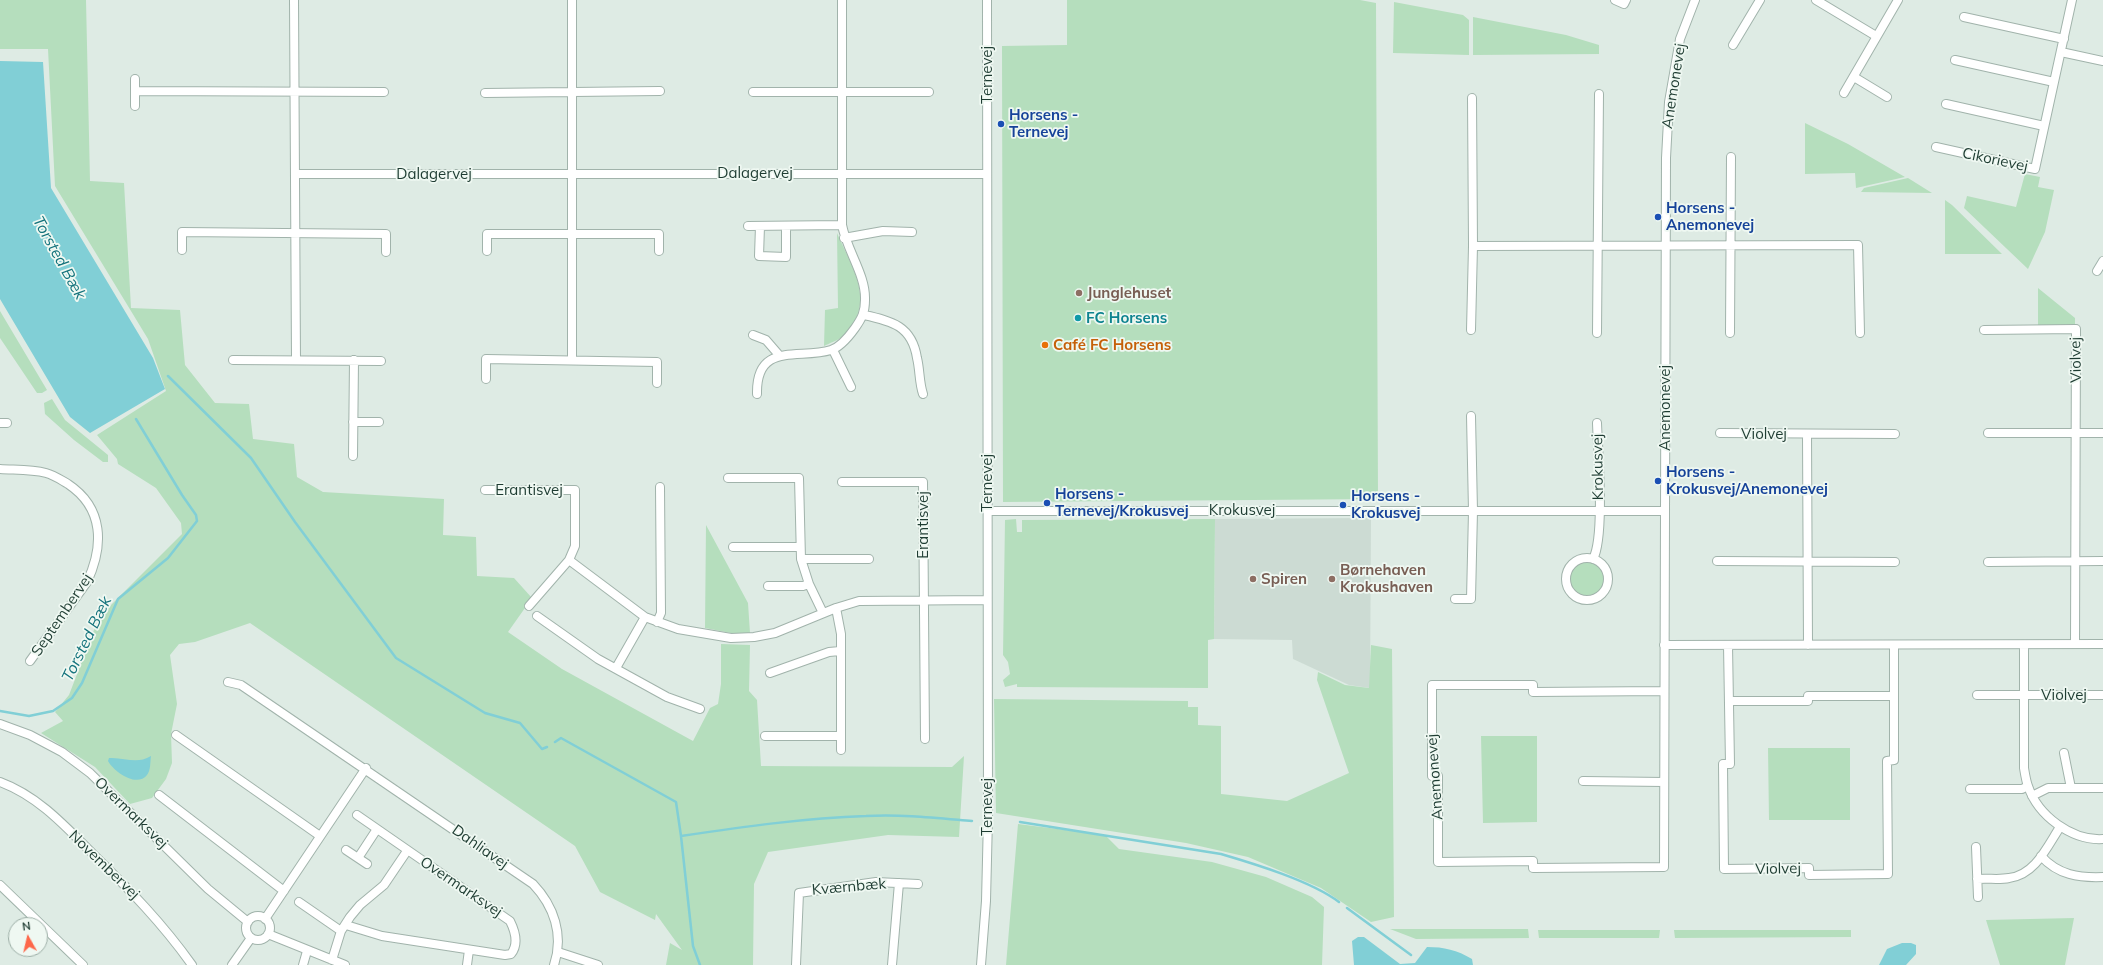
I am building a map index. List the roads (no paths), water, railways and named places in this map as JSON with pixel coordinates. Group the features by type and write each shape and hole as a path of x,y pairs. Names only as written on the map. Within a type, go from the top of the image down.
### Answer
{"street":[{"path":"294,0 296,360"},
{"path":"572,0 572,360"},
{"path":"757,394 757,383 760,372 769,362 779,355 833,350 851,333 864,315 866,299 864,284 844,238 842,225 842,0"},
{"name":"Ternevej","path":"981,965 986,900 988,818 987,0"},
{"path":"1615,0 1624,4 1626,0"},
{"name":"Anemonevej","path":"1664,691 1533,692 1533,685 1432,685 1432,776 1438,776 1438,862 1533,861 1533,868 1664,867 1666,158 1669,102 1680,39 1695,0"},
{"path":"1734,45 1760,0"},
{"path":"1816,0 1876,36"},
{"path":"1844,94 1898,0"},
{"name":"Cikorievej","path":"1936,147 2035,169 2072,0"},
{"path":"1964,16 2064,40"},
{"path":"2061,52 2103,61"},
{"path":"1955,60 2054,82"},
{"path":"1854,77 1888,97"},
{"path":"135,79 135,106"},
{"path":"135,91 384,92"},
{"path":"485,93 660,91"},
{"path":"753,92 929,92"},
{"path":"1597,334 1599,94"},
{"path":"1471,330 1473,246 1472,98"},
{"path":"1946,104 2044,126"},
{"path":"1730,333 1731,157"},
{"name":"Dalagervej","path":"295,174 987,174"},
{"path":"748,226 842,225"},
{"path":"760,226 759,256 786,257 786,226"},
{"path":"844,238 883,231 912,232"},
{"path":"182,250 182,232 386,234 386,252"},
{"path":"487,251 487,234 659,234 659,251"},
{"path":"1473,246 1665,246 1730,244 1858,245 1860,333"},
{"path":"2097,271 2103,261"},
{"path":"864,315 889,321 900,327 909,336 918,359 919,381 923,394"},
{"name":"Violvej","path":"1984,330 2076,329 2076,644"},
{"path":"753,335 766,340 779,355"},
{"path":"833,350 851,387"},
{"path":"486,379 486,359 572,360 657,362 657,383"},
{"path":"232,360 381,361"},
{"path":"353,456 354,360"},
{"path":"1454,598 1471,599 1473,511 1471,416"},
{"path":"354,422 379,422"},
{"name":"Krokusvej","path":"1594,559 1597,552 1599,511 1597,423"},
{"path":"1988,433 2103,434"},
{"name":"Violvej","path":"1720,434 1895,434"},
{"name":"Violvej","path":"1807,434 1808,645"},
{"name":"Septembervej","path":"0,469 33,470 47,473 62,480 81,493 96,516 98,552 94,568 87,582 30,661"},
{"path":"728,478 800,478 800,559 809,584 823,613"},
{"name":"Erantisvej","path":"842,482 923,482 925,740"},
{"path":"657,622 661,613 660,487"},
{"name":"Erantisvej","path":"485,490 575,490 576,540 569,560 529,606"},
{"name":"Krokusvej","path":"987,510 1665,511"},
{"path":"734,547 800,547"},
{"path":"800,559 869,559"},
{"path":"1580,559 1594,559 1605,568 1608,582 1602,595 1589,601 1581,600 1570,592 1566,580 1566,573 1574,562 1580,559"},
{"path":"569,560 645,617 678,629 731,638 754,637 775,633 836,608 859,601 987,600"},
{"path":"1988,562 2103,561"},
{"path":"1717,562 1895,562"},
{"path":"768,586 803,586 809,584"},
{"path":"836,608 839,617 841,750"},
{"path":"537,616 580,649 667,696 700,709"},
{"path":"616,668 645,617"},
{"name":"Violvej","path":"2024,644 2024,768 2032,796 2060,827 2078,835 2103,839"},
{"path":"1664,646 2103,644"},
{"name":"Violvej","path":"1728,646 1730,764 1723,764 1724,869 1809,868 1810,875 1888,874 1887,761 1894,760 1894,645"},
{"path":"770,673 829,652 840,651"},
{"name":"Dahliavej","path":"228,682 241,686 366,768 533,884 543,895 551,909 556,927 558,952 554,965"},
{"name":"Violvej","path":"1977,695 2103,695"},
{"path":"1729,701 1808,701 1808,696 1894,696"},
{"name":"Overmarksvej","path":"0,724 30,735 62,752 90,773 208,889 248,922"},
{"path":"176,734 320,836"},
{"path":"766,736 841,736"},
{"path":"2064,753 2071,788"},
{"path":"265,919 366,768"},
{"path":"1583,781 1664,782"},
{"name":"Novembervej","path":"0,782 15,788 47,809 140,900 174,939 192,965"},
{"path":"1970,789 2022,788 2028,786"},
{"path":"2032,796 2048,788 2103,788"},
{"path":"159,794 284,891"},
{"name":"Overmarksvej","path":"300,902 344,928 382,936 469,950 504,955 511,954 516,942 510,921 357,815"},
{"path":"1977,878 2009,878 2018,876 2035,865 2060,827"},
{"path":"358,858 377,829"},
{"path":"1976,847 1978,897"},
{"path":"346,850 367,864"},
{"name":"Overmarksvej","path":"332,960 344,928 360,905 384,885 408,851"},
{"path":"2041,856 2058,871 2072,876 2103,877"},
{"name":"Kværnbæk","path":"796,965 799,893 876,882 918,884"},
{"name":"Kværnbæk","path":"892,965 899,883"},
{"path":"0,885 83,965"},
{"path":"256,917 265,919 270,926 268,934 261,940 251,938 246,931 248,922 256,917"},
{"path":"268,934 307,951 345,965"},
{"path":"232,965 251,938"},
{"path":"467,965 469,950"},
{"path":"303,965 307,951"},
{"path":"558,952 598,965"}],"water":[{"path":"0,61 43,62 51,188 153,358 165,389 90,433 70,417 0,299"},
{"path":"151,756 150,768 147,775 143,779 138,780 120,774 108,761 109,758 140,760"},
{"path":"1358,937 1364,937 1400,964 1415,963 1427,947 1445,948 1456,951 1472,959 1473,965 1354,965 1352,941"},
{"path":"1902,943 1911,943 1916,945 1916,954 1906,965 1879,965 1887,949"}],"waterway":[{"path":"168,376 251,458 295,522 396,658 485,713 520,723 542,749 547,747"},
{"name":"Torsted Bæk","path":"0,711 29,716 53,711 72,698 82,683 118,599 168,558 197,521 196,515 182,495 136,419"},
{"path":"555,742 561,738 676,802 681,836 773,823 843,817 906,816 972,821"},
{"path":"1020,822 1221,854 1298,880 1314,887 1339,902"},
{"path":"681,836 693,946 700,965"},
{"path":"1347,908 1411,955"}],"place":[{"name":"Horsens - Ternevej","path":"1001,124"},
{"name":"Horsens - Anemonevej","path":"1658,217"},
{"name":"Junglehuset","path":"1079,293"},
{"name":"FC Horsens","path":"1078,318"},
{"name":"Café FC Horsens","path":"1045,345"},
{"name":"Horsens - Krokusvej/Anemonevej","path":"1658,481"},
{"name":"Horsens - Ternevej/Krokusvej","path":"1047,503"},
{"name":"Horsens - Krokusvej","path":"1343,505"},
{"name":"Spiren","path":"1253,579"},
{"name":"Børnehaven Krokushaven","path":"1332,579"}]}
